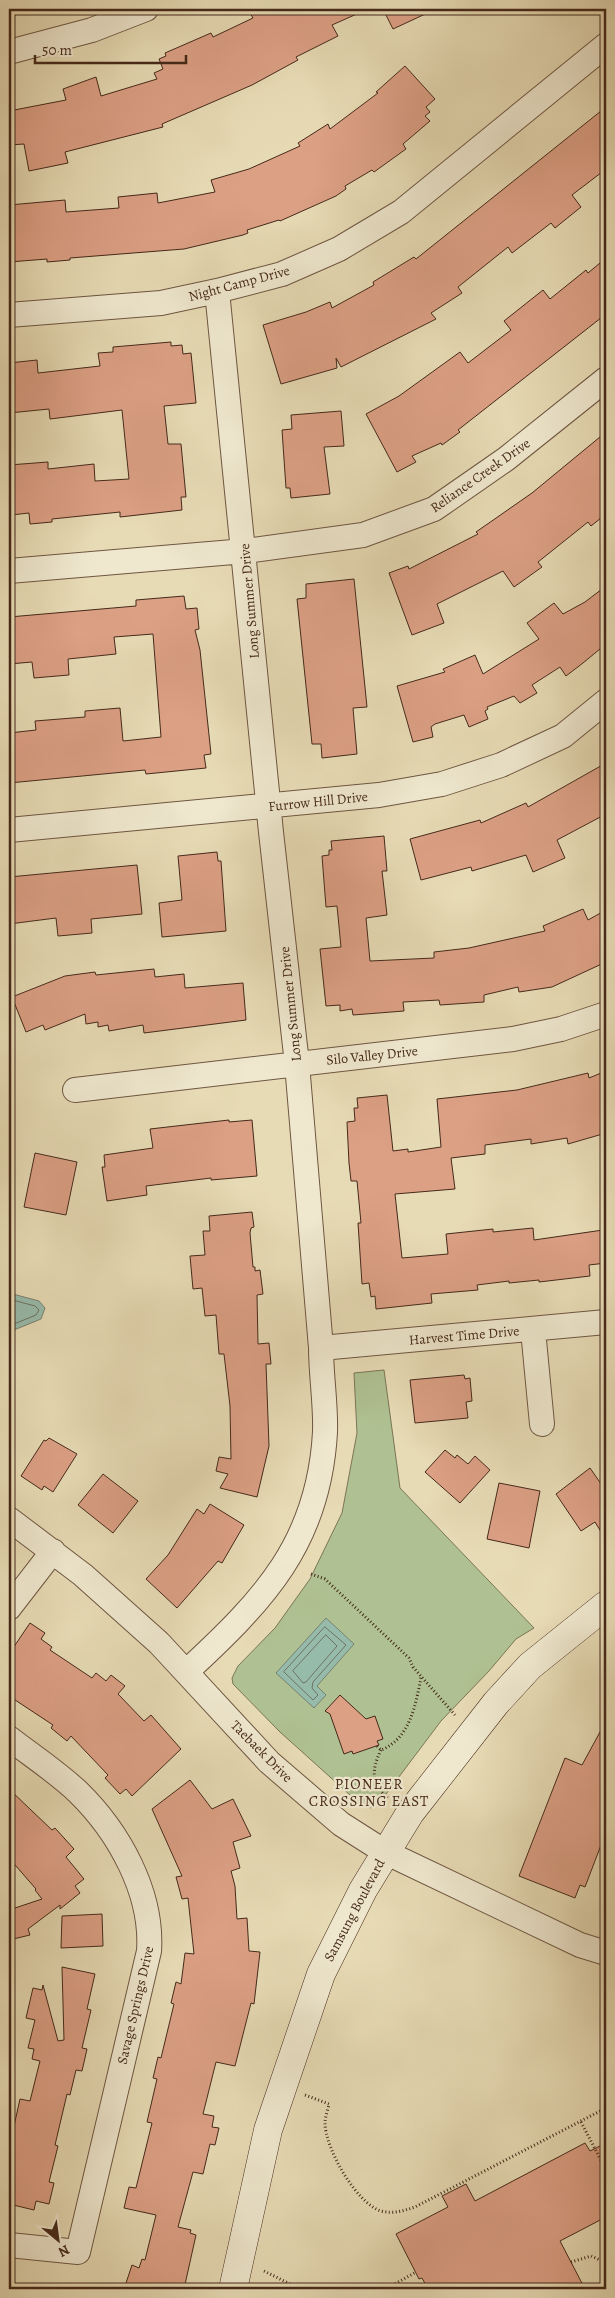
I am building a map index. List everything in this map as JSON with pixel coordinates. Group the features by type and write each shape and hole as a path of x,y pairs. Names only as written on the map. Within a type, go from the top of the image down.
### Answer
{"street":[{"path":"9,52 92,30 146,9"},
{"name":"Night Camp Drive","path":"9,315 161,303 218,291 282,274 339,250 401,212 606,45"},
{"name":"Long Summer Drive","path":"186,1672 235,1626 264,1593 288,1561 307,1520 321,1474 325,1430 321,1348 297,1064 269,806 218,291"},
{"name":"Reliance Creek Drive","path":"9,571 245,551 363,535 434,509 506,459 606,379"},
{"name":"Furrow Hill Drive","path":"9,830 379,795 442,784 501,765 563,736 606,701"},
{"name":"Silo Valley Drive","path":"75,1090 513,1039 561,1029 606,1014"},
{"name":"Harvest Time Drive","path":"321,1348 606,1322"},
{"path":"533,1330 542,1424"},
{"name":"Taebaek Drive","path":"9,1519 53,1551 145,1631 270,1762 342,1824 385,1852 580,1945 606,1953"},
{"path":"9,1608 53,1551"},
{"name":"Samsung Boulevard","path":"233,2289 268,2130 321,1974 385,1852 428,1789 496,1703 530,1666 606,1605"},
{"name":"Savage Springs Drive","path":"9,1738 78,1792 111,1831 139,1882 151,1933 150,1951 78,2252 9,2245"}],"path":[{"path":"311,1574 324,1579 409,1658 421,1677 455,1715"},
{"path":"389,1799 379,1791 376,1784 374,1766 381,1750 392,1746 413,1715 421,1677"},
{"path":"377,1746 381,1750"},
{"path":"305,2095 329,2104 325,2123 330,2144 355,2190 368,2204 381,2210 397,2213 415,2207 606,2108"},
{"path":"581,2122 606,2170"},
{"path":"571,2262 591,2256 600,2260 606,2260"},
{"path":"264,2271 300,2289"},
{"path":"386,2289 416,2272"}],"shaded area":[{"path":"384,1370 400,1488 534,1628 516,1639 489,1671 441,1721 380,1802 371,1808 360,1804 280,1732 233,1684 232,1678 238,1666 275,1628 310,1579 342,1513 357,1433 354,1373"}],"water":[{"path":"9,1293 39,1301 45,1308 41,1319 9,1332"},
{"path":"326,1618 354,1644 317,1686 326,1695 314,1708 276,1673"}],"building":[{"path":"259,9 368,9 332,25 338,36 296,57 298,60 252,85 162,124 163,127 65,152 68,163 29,171 24,144 9,145 9,111 66,100 63,89 96,77 101,96 157,79 154,73 163,69 159,59 166,56 165,53 211,33 213,37 253,18 250,13"},
{"path":"383,9 436,9 393,29"},
{"path":"405,66 435,99 426,107 430,112 425,116 430,121 403,144 406,149 374,172 372,170 345,186 346,189 336,196 280,221 247,230 248,233 243,235 184,249 70,258 70,260 47,262 47,259 9,262 9,205 65,200 66,212 119,208 118,197 157,193 158,203 215,192 211,180 249,169 300,146 298,143 328,124 330,129 378,93 376,92"},
{"path":"606,107 606,169 572,195 581,207 555,228 551,223 512,253 508,247 458,287 462,293 431,313 436,319 341,367 336,358 337,368 281,384 263,325 306,312 330,302 332,308 374,285 373,282 414,257 416,259"},
{"path":"606,258 606,314 458,430 460,432 442,445 441,443 412,456 416,462 397,472 366,414 399,396 460,352 468,363 511,330 504,321 543,290 550,299 586,270 588,273"},
{"path":"171,342 171,346 182,345 183,354 191,353 196,403 164,406 168,444 181,444 186,497 181,497 182,510 120,517 120,512 52,519 52,522 30,524 29,513 11,515 9,465 48,462 48,469 94,464 95,481 129,479 122,410 50,419 49,409 9,413 9,363 37,360 38,373 100,366 98,353 113,352 113,347"},
{"path":"341,411 344,446 324,447 330,494 291,498 290,488 286,488 282,430 292,429 291,415"},
{"path":"606,432 606,514 591,526 588,522 538,562 542,567 514,587 503,571 437,604 444,623 412,635 389,573 408,566 409,569 478,534 476,532 532,493"},
{"path":"354,579 367,707 353,708 357,754 322,758 321,744 312,744 297,599 306,598 306,584"},
{"path":"606,586 606,644 583,663 566,676 560,667 532,685 537,693 520,703 514,696 487,707 488,709 485,711 488,719 469,727 464,715 435,724 431,727 433,737 413,742 397,686 445,672 443,669 475,655 483,674 539,639 527,623 554,603 563,614 585,602"},
{"path":"184,596 186,609 197,608 199,629 195,630 200,650 211,754 204,755 206,768 146,774 145,770 9,783 9,733 36,730 35,721 85,717 85,711 120,708 123,741 161,737 153,634 114,637 116,654 68,659 69,675 34,678 32,662 9,664 9,617 136,606 136,600"},
{"path":"606,763 606,814 557,840 565,858 533,872 526,855 472,871 471,867 421,880 410,839 480,820 481,823 526,803 528,807"},
{"path":"384,836 387,871 382,871 387,915 366,918 370,961 434,958 434,952 469,948 545,931 543,926 583,909 588,920 606,910 606,962 552,987 519,992 518,987 484,995 484,1002 440,1005 439,1000 403,1002 404,1011 353,1015 352,1009 340,1011 340,1005 326,1006 320,949 341,947 337,906 326,907 322,856 329,855 329,850 332,850 331,841"},
{"path":"217,852 218,861 221,861 226,931 162,937 159,903 182,900 178,856"},
{"path":"137,865 142,914 91,919 92,933 58,936 56,918 9,924 9,877"},
{"path":"154,969 155,977 184,974 185,988 243,983 246,1020 144,1033 143,1025 109,1031 108,1025 98,1027 98,1022 86,1024 85,1014 45,1030 43,1025 26,1032 12,997 65,976 95,972 96,975"},
{"path":"606,1071 606,1133 568,1144 567,1138 531,1144 531,1139 485,1145 485,1154 451,1158 455,1189 395,1194 402,1258 448,1254 446,1234 493,1229 493,1232 533,1228 534,1240 603,1230 606,1263 589,1265 590,1276 539,1282 539,1280 509,1283 509,1281 477,1285 478,1290 431,1294 432,1303 376,1309 375,1296 371,1297 369,1283 362,1284 358,1223 361,1223 357,1181 351,1181 349,1163 347,1122 355,1121 354,1108 358,1108 357,1098 387,1095 393,1151 408,1149 408,1152 441,1147 437,1099 517,1090 588,1073 589,1078"},
{"path":"229,1120 229,1122 252,1120 257,1176 211,1180 211,1178 146,1186 147,1195 107,1201 102,1167 105,1167 104,1155 153,1148 150,1129"},
{"path":"35,1153 77,1162 66,1215 24,1207"},
{"path":"252,1212 254,1227 251,1228 250,1233 253,1267 255,1267 255,1271 260,1270 263,1294 257,1295 258,1344 269,1343 271,1364 266,1364 269,1446 257,1497 220,1488 228,1474 216,1471 219,1457 231,1459 230,1406 224,1354 219,1354 216,1315 205,1316 202,1288 193,1289 190,1256 205,1255 203,1231 210,1231 209,1216"},
{"path":"464,1375 465,1379 470,1378 472,1401 466,1402 468,1418 415,1423 410,1380"},
{"path":"49,1438 77,1454 53,1492 44,1486 42,1490 21,1476 44,1440 46,1441"},
{"path":"445,1450 455,1458 457,1455 468,1464 475,1456 490,1470 460,1503 425,1472"},
{"path":"590,1468 606,1491 606,1540 595,1522 581,1531 556,1494"},
{"path":"103,1474 138,1501 113,1533 78,1505"},
{"path":"499,1483 540,1491 529,1548 487,1539"},
{"path":"210,1504 244,1525 222,1563 218,1561 177,1608 146,1579 168,1555 197,1509 204,1514"},
{"path":"30,1623 45,1633 41,1639 52,1647 50,1650 92,1678 96,1673 106,1681 111,1675 125,1686 118,1694 144,1721 151,1715 181,1749 132,1796 126,1789 120,1794 105,1778 108,1775 71,1736 67,1741 51,1728 53,1725 9,1696 9,1654"},
{"path":"340,1695 366,1719 375,1716 383,1739 377,1741 379,1745 353,1754 352,1751 344,1754 330,1714 325,1711"},
{"path":"606,1721 606,1832 585,1887 580,1885 575,1898 519,1876 565,1758 582,1765"},
{"path":"190,1780 212,1809 233,1799 251,1836 233,1842 240,1868 231,1871 235,1886 237,1919 247,1918 249,1951 260,1952 254,2004 251,2003 235,2066 216,2062 203,2114 214,2116 212,2127 219,2128 215,2145 210,2144 203,2174 193,2172 178,2227 191,2230 190,2233 196,2235 184,2289 124,2289 132,2265 139,2268 142,2259 145,2260 156,2215 124,2208 129,2187 136,2188 152,2123 147,2122 157,2079 153,2078 158,2057 161,2058 174,2004 171,2003 176,1982 181,1984 185,1953 194,1954 188,1898 182,1899 176,1877 182,1876 152,1809"},
{"path":"9,1789 52,1830 55,1828 74,1849 66,1857 84,1879 75,1886 80,1893 60,1909 60,1905 28,1929 30,1935 9,1940 9,1910 42,1899 36,1889 9,1858"},
{"path":"102,1914 103,1946 61,1948 62,1916"},
{"path":"62,1967 95,1974 87,2009 91,2010 82,2048 87,2049 82,2071 76,2070 70,2095 67,2094 55,2145 58,2146 49,2182 54,2183 49,2204 36,2201 34,2210 9,2204 9,2134 12,2135 20,2099 30,2101 40,2061 32,2059 34,2049 28,2048 35,2020 26,2018 33,1988 42,1990 43,1985 58,2041 64,2040"},
{"path":"585,2143 590,2151 606,2143 606,2217 560,2241 585,2289 428,2289 422,2278 419,2279 396,2234 448,2207 442,2196 466,2184 475,2201"}],"district":[{"name":"PIONEER CROSSING EAST","path":"369,1792"}]}
